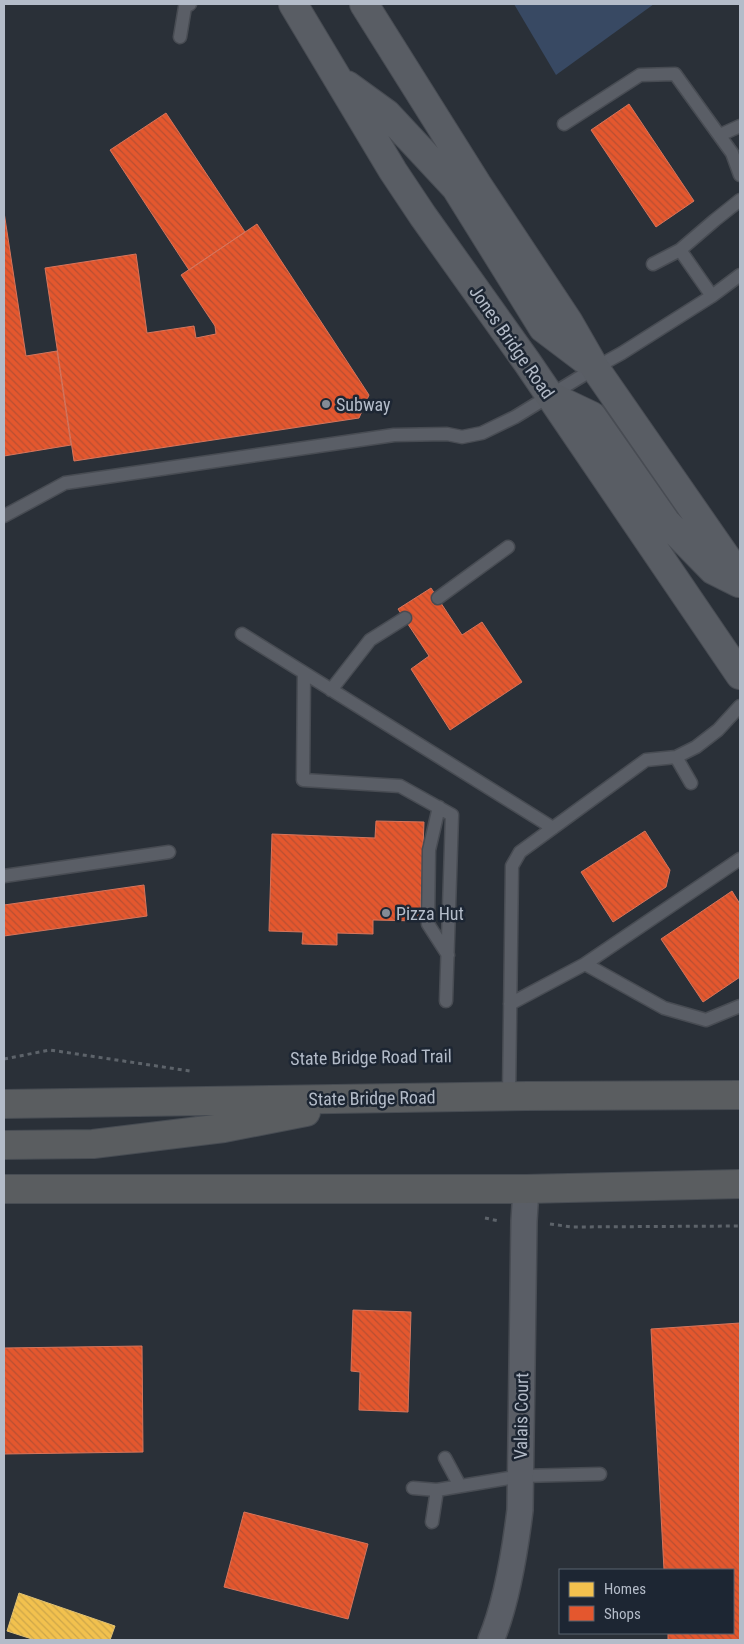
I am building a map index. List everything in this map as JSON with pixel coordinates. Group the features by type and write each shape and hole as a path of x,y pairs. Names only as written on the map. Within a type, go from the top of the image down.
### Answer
{"highway":[{"name":"State Bridge Road","path":"4,1104 509,1096 740,1095"},
{"path":"4,1145 93,1144 224,1128 373,1098"},
{"path":"4,1189 526,1189 740,1184"}],"main road":[{"name":"Jones Bridge Road","path":"293,4 403,186 550,396 740,675"},
{"path":"364,4 477,184 568,321 595,368 740,577"},
{"path":"340,81 387,114 456,188 544,328 595,368"},
{"path":"550,396 592,416 666,522 713,570 740,583"}],"street":[{"name":"Valais Court","path":"494,1639 516,1547 520,1510 526,1189"}],"lane":[{"path":"180,37 185,7 190,4"},
{"path":"564,124 640,75 675,74 732,152 740,176"},
{"path":"720,135 740,126"},
{"path":"652,264 680,250 740,200"},
{"path":"680,250 712,296"},
{"path":"4,516 65,483 394,435 447,434 462,437 482,433 515,417 622,353 712,296 740,275"},
{"path":"438,598 508,548"},
{"path":"331,690 370,640 404,618"},
{"path":"242,634 553,828"},
{"path":"304,673 303,780 400,786 452,815 446,1001"},
{"path":"509,1096 512,866 520,852 646,760 676,756 696,747 718,730 740,706"},
{"path":"676,756 691,783"},
{"path":"439,807 430,850 428,924 448,955"},
{"path":"4,876 169,852"},
{"path":"510,1004 585,964 740,860"},
{"path":"585,964 664,1008 706,1020 740,1006"},
{"path":"445,1458 460,1486"},
{"path":"413,1488 437,1490 521,1476 600,1474"},
{"path":"432,1522 437,1490"}],"path":[{"path":"4,1059 50,1050 191,1071"}],"water":[{"path":"514,4 654,4 556,75"}],"building: Homes":[{"path":"19,1593 115,1626 110,1640 35,1640 7,1631"}],"building: Shops":[{"path":"629,104 694,201 656,227 591,130"},
{"path":"166,113 245,232 189,270 110,150"},
{"path":"4,212 26,356 57,351 71,445 4,456"},
{"path":"257,224 369,395 359,418 74,461 45,268 136,254 147,333 194,326 196,338 216,334 215,326 181,275"},
{"path":"431,588 462,635 482,622 522,682 450,730 411,669 429,656 398,609"},
{"path":"376,821 424,822 420,921 373,920 373,934 337,933 337,945 302,944 303,932 269,931 272,834 375,838"},
{"path":"645,831 670,870 666,887 613,922 581,872"},
{"path":"144,885 147,916 4,936 4,905"},
{"path":"732,891 740,904 740,977 703,1002 661,939"},
{"path":"353,1310 411,1312 408,1412 359,1410 360,1372 351,1371"},
{"path":"740,1323 740,1640 668,1640 668,1634 734,1634 734,1569 664,1569 651,1329"},
{"path":"142,1346 143,1452 4,1454 4,1348"},
{"path":"244,1512 368,1544 348,1619 224,1587"}],"place":[{"name":"Subway","path":"326,404"},
{"name":"Pizza Hut","path":"386,913"}]}
